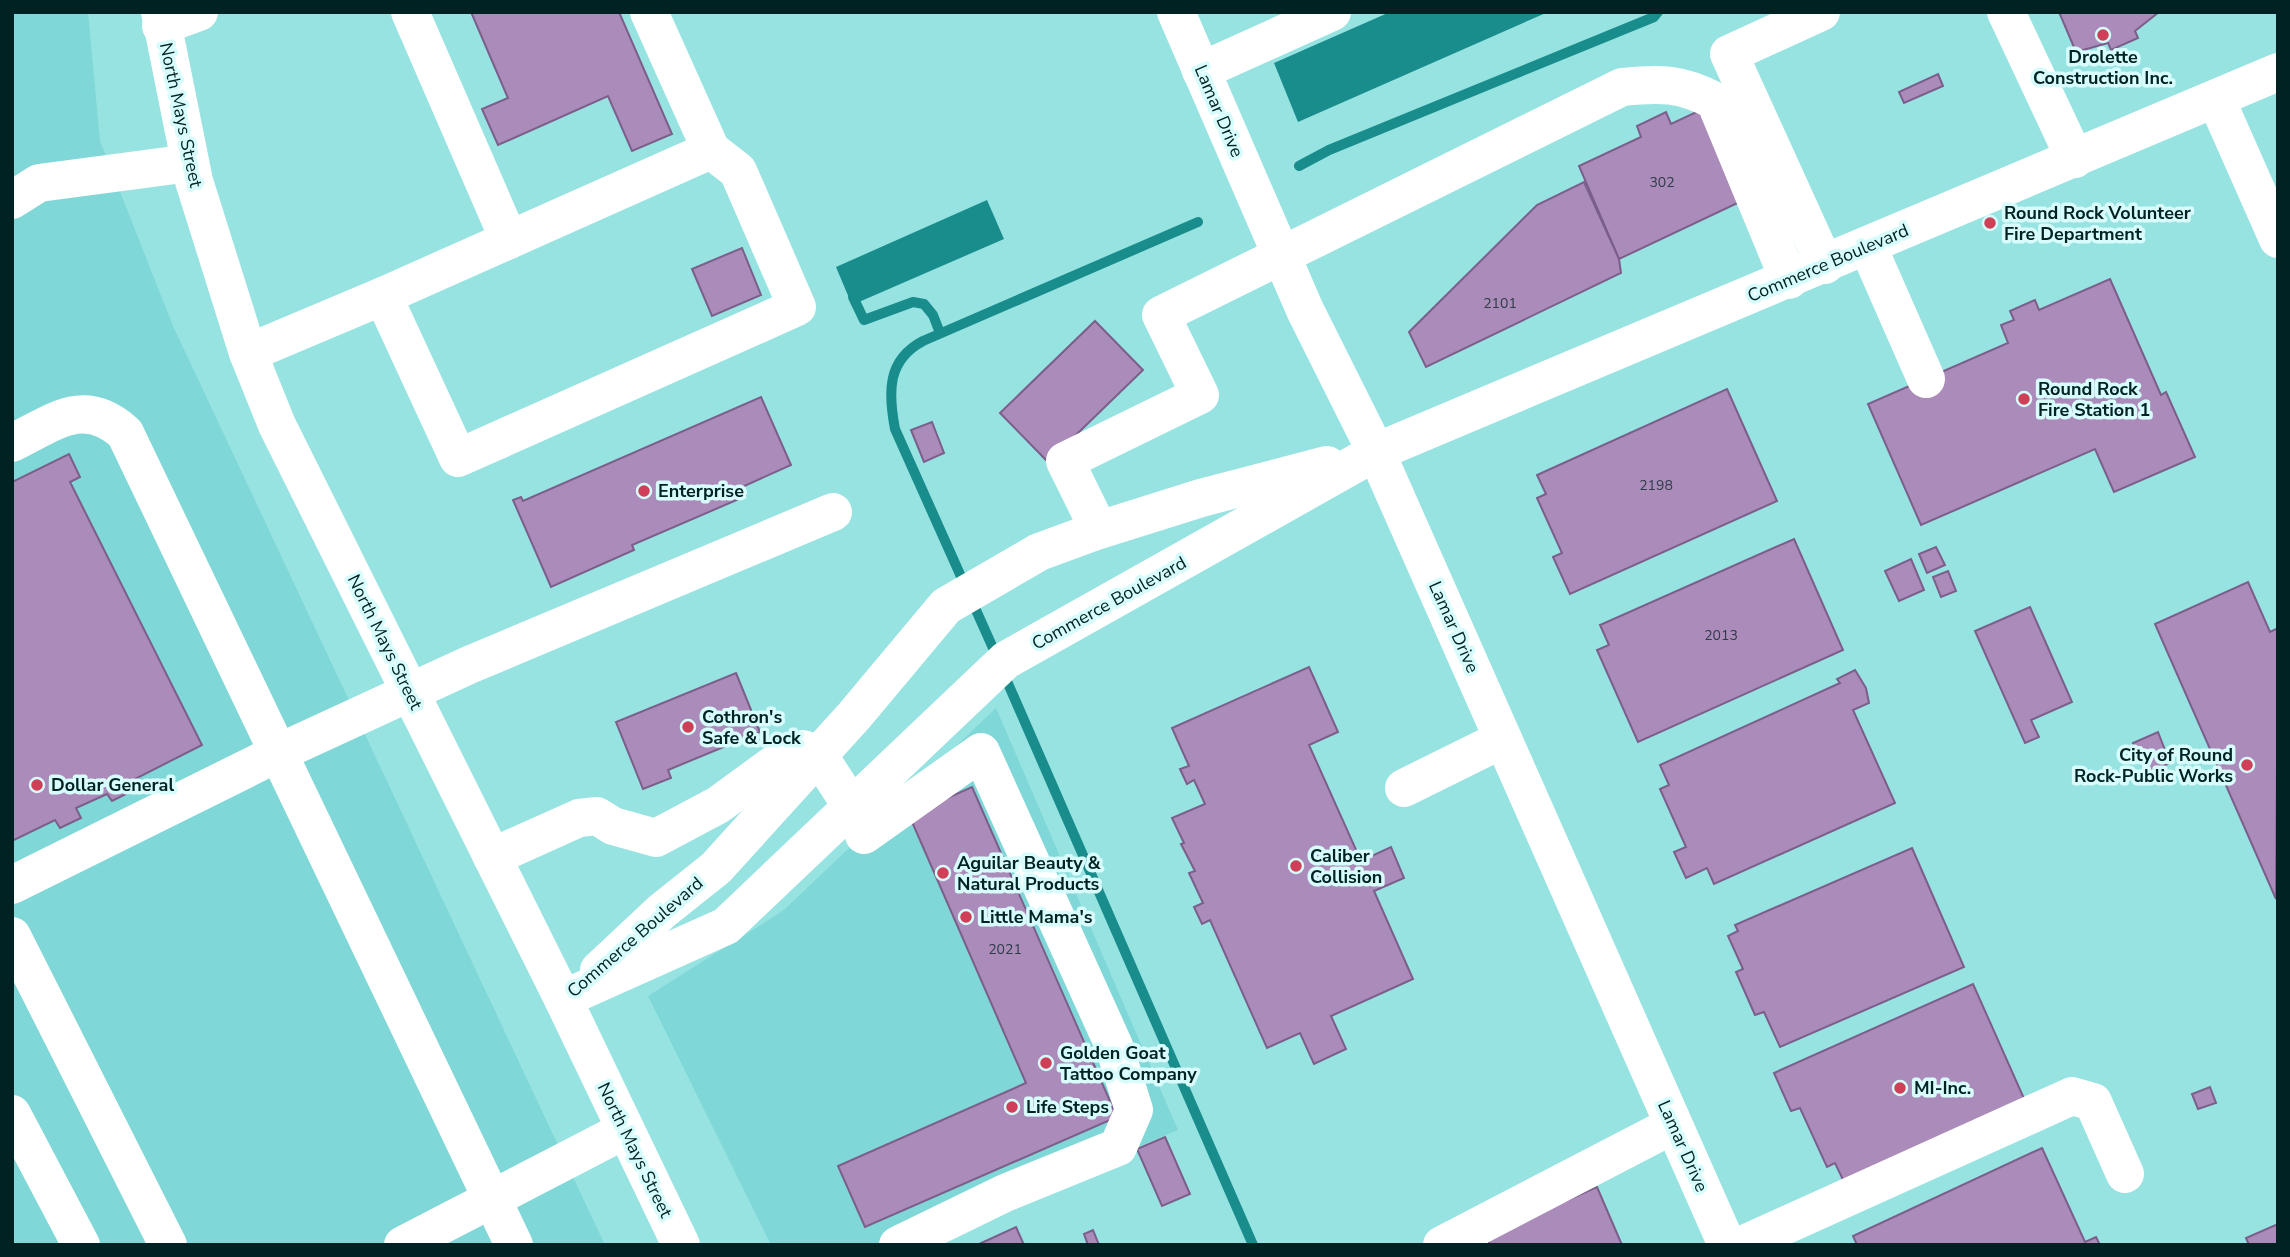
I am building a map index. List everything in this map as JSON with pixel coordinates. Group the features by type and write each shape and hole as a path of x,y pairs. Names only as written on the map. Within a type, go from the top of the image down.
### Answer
{"street":[{"path":"161,19 199,12"},
{"path":"410,12 509,240"},
{"path":"383,296 458,458 797,307 738,171 711,150 649,12"},
{"name":"Lamar Drive","path":"1175,12 1281,256 1376,452 1727,1245"},
{"path":"1201,71 1332,12"},
{"path":"1821,12 1729,54 1825,265"},
{"path":"2006,12 2075,159"},
{"name":"North Mays Street","path":"161,19 190,163 247,353 277,425 563,999 681,1245"},
{"name":"Commerce Boulevard","path":"563,999 726,926 858,821 1006,660 1376,452 2278,72"},
{"path":"1098,530 1065,461 1200,395 1161,315 1622,88 1651,84 1690,88 1715,101 1789,280"},
{"path":"2216,99 2275,223"},
{"path":"247,353 383,296 711,150"},
{"path":"12,200 39,183 190,163"},
{"path":"1868,247 1926,379"},
{"path":"12,443 79,412 108,418 125,433 514,1245"},
{"name":"Commerce Boulevard","path":"563,999 616,957 662,911 716,868 818,756 946,606 1039,552 1098,530 1201,498 1376,452"},
{"path":"12,885 278,753 509,647 833,512"},
{"path":"1404,788 1503,739"},
{"path":"492,857 579,818 597,816 613,827 656,838 718,805 777,762 803,749 818,756 858,821 981,752 1114,1046 1134,1110 1118,1147 1004,1193 898,1245"},
{"path":"12,936 168,1245"},
{"path":"1742,1245 2072,1096 2093,1102 2125,1174"},
{"path":"1443,1245 1673,1125"},
{"path":"403,1245 625,1130"},
{"path":"17,1134 81,1245"}],"shaded area":[{"path":"12,12 88,12 100,141 173,326 605,1245 12,1245"},
{"path":"1390,12 1548,12 1298,122 1274,63"},
{"path":"987,200 1004,239 852,305 836,267"},
{"path":"996,708 1178,1130 901,1245 771,1245 648,996 784,910"}],"building":[{"path":"471,12 619,12 672,134 632,151 608,96 498,145 482,109 508,98"},
{"name":"Drolette Construction Inc.","path":"2059,12 2159,12 2135,31 2138,38 2111,50 2108,43 2076,52"},
{"path":"1938,74 1943,86 1904,103 1899,92"},
{"path":"1705,108 1746,199 1619,259 1579,166 1641,137 1637,126 1666,112 1671,124"},
{"path":"1584,182 1619,259 1621,273 1426,367 1409,332 1537,205"},
{"path":"742,248 761,295 712,316 692,269"},
{"name":"Round Rock Fire Station 1","path":"2110,279 2161,395 2166,392 2195,457 2114,492 2095,449 1921,525 1868,404 2008,343 2001,325 2014,320 2010,311 2035,300 2039,310"},
{"path":"1095,321 1143,370 1048,462 1000,413"},
{"path":"1727,389 1777,501 1570,594 1553,557 1562,553 1537,498 1546,494 1537,475"},
{"name":"Enterprise","path":"761,397 791,465 742,487 746,496 632,545 634,550 551,587 513,500 521,497 523,501"},
{"path":"932,422 944,453 924,462 911,430"},
{"path":"69,454 80,477 70,482 202,745 129,782 132,791 112,801 107,794 76,808 81,818 60,828 55,820 12,841 12,482"},
{"path":"1794,539 1843,650 1638,742 1597,650 1609,645 1600,625"},
{"path":"1936,547 1945,565 1927,573 1919,554"},
{"path":"1911,559 1924,590 1899,601 1885,571"},
{"path":"1948,571 1956,591 1941,597 1933,577"},
{"name":"City of Round Rock-Public Works","path":"2248,582 2270,632 2278,628 2276,899 2155,624"},
{"path":"2030,607 2072,702 2031,720 2039,737 2025,743 1975,631"},
{"name":"Caliber Collision","path":"1309,667 1338,732 1309,745 1361,861 1391,847 1404,878 1374,891 1413,979 1331,1016 1346,1049 1314,1064 1300,1033 1267,1048 1210,920 1202,924 1194,907 1203,903 1189,873 1195,871 1172,818 1205,804 1194,780 1187,784 1180,769 1189,766 1172,728"},
{"path":"1855,670 1866,688 1869,703 1853,710 1895,803 1714,884 1707,868 1686,878 1674,852 1686,847 1660,789 1669,785 1660,765 1840,683 1837,679"},
{"name":"Cothron's Safe & Lock","path":"736,673 760,732 668,770 671,778 643,789 616,722"},
{"path":"2158,732 2170,763 2146,774 2133,743"},
{"path":"972,787 1117,1117 865,1227 838,1166 1026,1083 909,815"},
{"path":"1912,848 1964,967 1780,1047 1764,1012 1755,1015 1736,972 1743,969 1728,936 1738,931 1735,925"},
{"name":"MI-Inc.","path":"1973,984 2026,1103 1845,1184 1835,1163 1827,1167 1800,1108 1791,1111 1774,1073"},
{"path":"2210,1087 2216,1103 2198,1109 2192,1094"},
{"path":"1165,1137 1190,1194 1162,1206 1137,1149"},
{"path":"2042,1148 2085,1242 2096,1237 2100,1245 1857,1245 1853,1236"},
{"path":"1597,1187 1622,1245 1490,1245 1486,1236"},
{"path":"2278,1224 2278,1245 2249,1245 2246,1238"},
{"path":"1016,1227 1024,1245 977,1245"},
{"path":"1093,1230 1099,1245 1088,1245 1084,1234"}],"waterway":[{"path":"1299,166 1329,150 1654,17 1658,12"},
{"path":"997,657 895,429 891,390 896,367 911,349 923,341 1198,222"},
{"path":"853,297 864,320 913,302 924,304 933,315 940,333"},
{"path":"1003,672 1253,1245"}],"place":[{"name":"Drolette Construction Inc.","path":"2103,35"},
{"name":"Round Rock Volunteer Fire Department","path":"1990,223"},
{"name":"Round Rock Fire Station 1","path":"2024,399"},
{"name":"Enterprise","path":"644,491"},
{"name":"Cothron's Safe & Lock","path":"688,727"},
{"name":"City of Round Rock-Public Works","path":"2247,765"},
{"name":"Dollar General","path":"37,785"},
{"name":"Caliber Collision","path":"1296,866"},
{"name":"Aguilar Beauty & Natural Products","path":"943,873"},
{"name":"Little Mama's","path":"966,917"},
{"name":"Golden Goat Tattoo Company","path":"1046,1063"},
{"name":"MI-Inc.","path":"1900,1088"},
{"name":"Life Steps","path":"1012,1107"}]}
